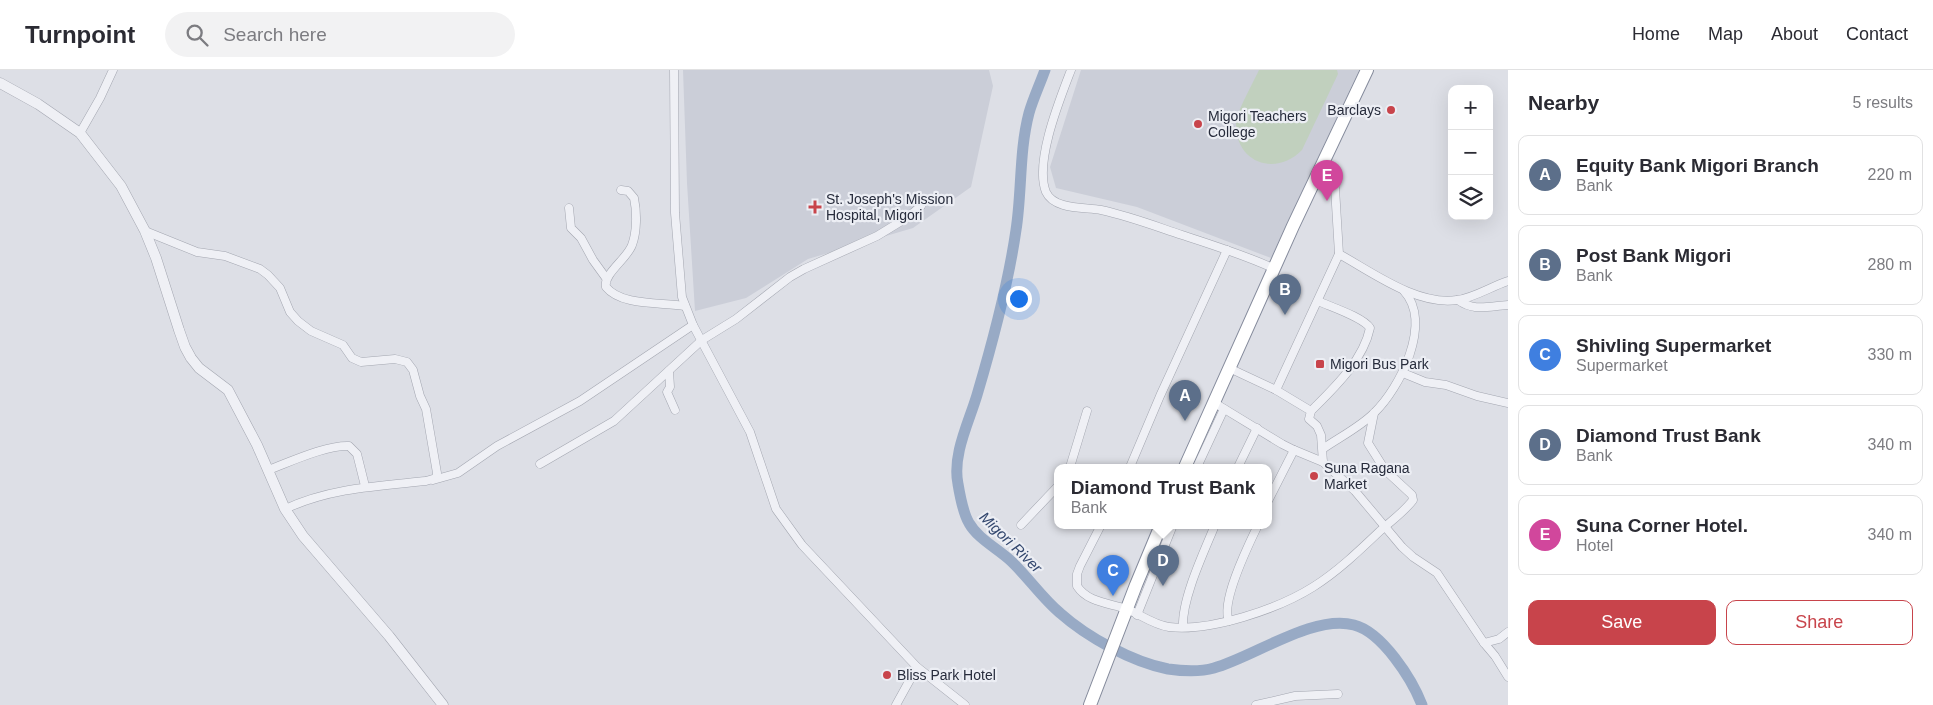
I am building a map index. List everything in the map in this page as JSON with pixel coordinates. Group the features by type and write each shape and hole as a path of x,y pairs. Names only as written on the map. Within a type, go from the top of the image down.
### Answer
{"highway":[{"path":"1186,464 1321,166 1367,70"},
{"path":"1090,705 1119,630 1132,612 1160,529"}],"street":[{"path":"80,133 113,70"},
{"path":"674,70 675,213 680,285 685,306 693,325 750,432 770,496 782,520 802,544 917,667 965,705"},
{"path":"1071,70 1059,101 1044,165 1045,184 1050,198 1060,204 1126,217 1227,250 1275,269"},
{"path":"0,82 38,104 80,133 121,186 145,231 184,347 199,368 228,390 244,418 285,509 303,536 389,636 443,705"},
{"path":"1276,390 1339,254 1335,188 1330,174 1321,166"},
{"path":"606,278 629,251 634,237 634,198 628,191 621,190"},
{"path":"540,464 614,421 702,340 736,319 778,286 804,269 877,236 922,206"},
{"path":"568,208 571,228 581,238 606,278 606,287 625,300 685,306"},
{"path":"145,231 197,252 225,256 260,269 280,288 290,312 298,321 311,332 344,345 352,358 362,362 395,359 407,362 413,370 420,396 426,409 437,472 436,478 433,480"},
{"path":"1131,464 1160,396 1227,250"},
{"path":"1339,254 1403,290 1431,298 1458,300 1508,281"},
{"path":"1324,448 1374,413 1402,373 1410,353 1415,328 1414,309 1410,298 1403,290"},
{"path":"1458,300 1465,305 1477,309 1508,305"},
{"path":"1318,301 1357,319 1370,328 1362,351 1352,366 1312,411 1310,418 1320,430 1324,448 1323,462"},
{"path":"285,509 319,496 365,486 433,480 458,473 497,446 580,401 693,325"},
{"path":"1229,368 1276,390 1312,411"},
{"path":"669,371 670,387 668,392 675,410"},
{"path":"1402,373 1425,382 1452,386 1477,396 1508,403"},
{"path":"653,386 668,392"},
{"path":"1213,402 1294,450 1323,462 1355,491 1384,527 1413,557 1437,574 1508,677"},
{"path":"1198,464 1224,408"},
{"path":"1071,464 1087,411"},
{"path":"1099,529 1077,574 1077,586 1088,597 1132,612 1160,625 1172,627 1212,625 1229,622 1265,609 1312,588 1339,567 1406,508 1413,499 1412,495 1385,470 1368,443 1374,413"},
{"path":"1239,464 1257,428"},
{"path":"268,470 311,454 349,446 356,454 365,486"},
{"path":"1272,493 1294,450"},
{"path":"1021,525 1054,490"},
{"path":"1132,612 1171,529"},
{"path":"1183,626 1184,611 1192,585 1213,529"},
{"path":"1229,622 1228,608 1235,578 1256,529"},
{"path":"1484,643 1499,639 1508,632"},
{"path":"896,705 917,667"},
{"path":"1256,705 1295,696 1338,694"}],"shaded area":[{"name":"St. Joseph's Mission Hospital, Migori","path":"683,70 989,70 993,86 971,187 913,228 808,259 746,298 695,311 687,183"},
{"name":"Migori Teachers College","path":"1081,70 1359,70 1271,258 1137,207 1056,188 1050,167"}],"green space":[{"path":"1259,70 1337,70 1338,74 1302,150 1292,158 1281,163 1269,164 1259,162 1242,148 1237,137 1237,118"}],"waterway":[{"name":"Migori River","path":"1045,70 1026,127 1018,216 1004,293 989,354 959,450 957,473 963,509 969,523 983,539 1011,561 1060,613 1083,631 1125,655 1154,666 1173,670 1209,669 1230,663 1302,631 1338,623 1354,625 1365,629 1375,637 1395,658 1422,705"}],"place":[{"name":"Barclays","path":"1391,110"},
{"name":"Migori Teachers College","path":"1198,124"},
{"name":"Suna Corner Hotel.","path":"1327,201"},
{"name":"St. Joseph's Mission Hospital, Migori","path":"815,207"},
{"name":"Post Bank Migori","path":"1285,315"},
{"name":"Migori Bus Park","path":"1320,364"},
{"name":"Equity Bank Migori Branch","path":"1185,421"},
{"name":"Suna Ragana Market","path":"1314,476"},
{"name":"Diamond Trust Bank","path":"1163,586"},
{"name":"Shivling Supermarket","path":"1113,596"},
{"name":"Bliss Park Hotel","path":"887,675"}]}
